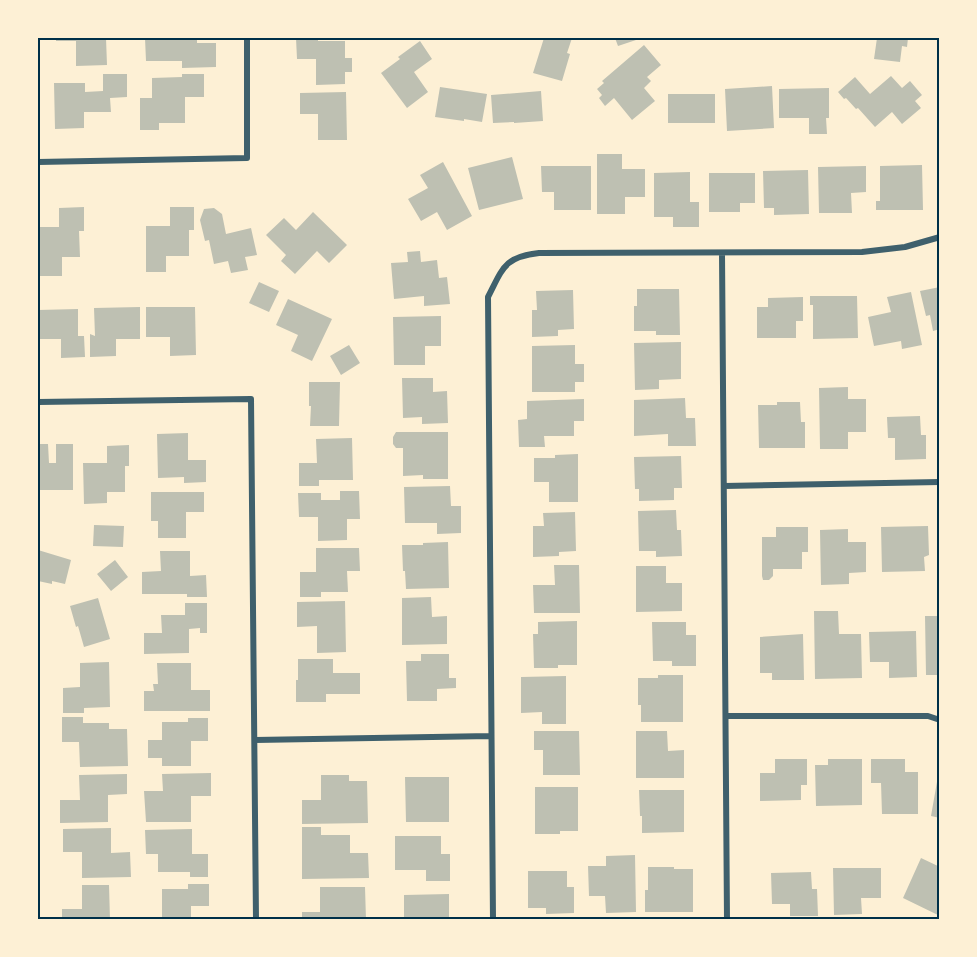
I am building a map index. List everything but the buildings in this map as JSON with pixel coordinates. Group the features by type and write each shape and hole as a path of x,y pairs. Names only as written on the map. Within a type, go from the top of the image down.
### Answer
{"street":[{"path":"38,162 247,158 247,38"},
{"path":"493,920 488,297 504,266 518,256 539,253 862,252 905,247 939,237"},
{"path":"722,253 727,920"},
{"path":"38,402 251,399 256,920"},
{"path":"724,486 939,482"},
{"path":"726,716 928,716 939,720"},
{"path":"255,740 491,736"}]}
